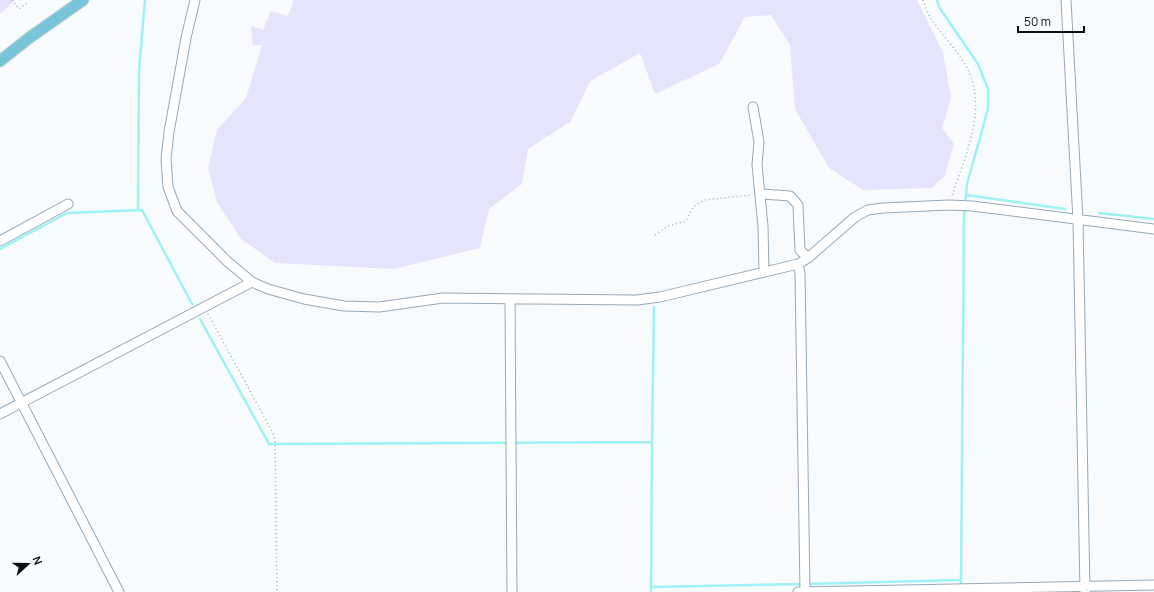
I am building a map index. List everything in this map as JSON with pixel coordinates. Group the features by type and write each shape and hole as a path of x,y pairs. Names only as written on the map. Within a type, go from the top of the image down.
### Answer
{"main road":[{"path":"0,61 29,38 84,0"}],"street":[{"path":"195,0 186,38 169,132 166,158 168,187 177,211 228,262 252,282 268,289 304,300 344,306 378,307 443,298 510,300 637,300 660,297 798,264 808,258 855,217 868,210 883,208 972,206 1154,229"},
{"path":"1066,0 1078,220 1085,589"},
{"path":"753,107 758,142 757,164 763,226 764,272"},
{"path":"760,194 790,196 798,205 800,250 808,258"},
{"path":"0,240 68,204"},
{"path":"798,264 800,273 804,588 1085,589 1154,585"},
{"path":"0,414 252,282"},
{"path":"510,300 512,592"},
{"path":"0,361 119,592"}],"path":[{"path":"12,0 19,9 27,3"},
{"path":"923,0 929,16 966,67 975,88 976,106 972,133 954,206"},
{"path":"655,235 668,226 686,221 692,207 704,200 760,194"},
{"path":"204,307 276,440 277,592"}],"shaded area":[{"path":"0,0 15,0 0,14"},
{"path":"294,0 917,0 943,53 951,98 942,128 954,144 945,175 932,188 863,190 829,168 795,109 790,45 771,15 745,17 719,64 655,94 640,53 590,81 571,121 528,149 522,184 489,209 480,248 394,269 275,263 241,239 217,202 208,168 217,130 246,98 262,45 253,46 251,26 263,30 271,11 288,16"}],"waterway":[{"path":"138,210 139,70 145,0"},
{"path":"937,0 939,7 978,64 988,89 988,109 967,184 964,216 961,588"},
{"path":"966,195 1065,209"},
{"path":"0,249 67,213 142,210 192,304"},
{"path":"1099,213 1154,219"},
{"path":"652,442 654,307"},
{"path":"200,319 269,444 652,442 651,592"},
{"path":"807,584 961,580"},
{"path":"651,587 803,584"}]}
